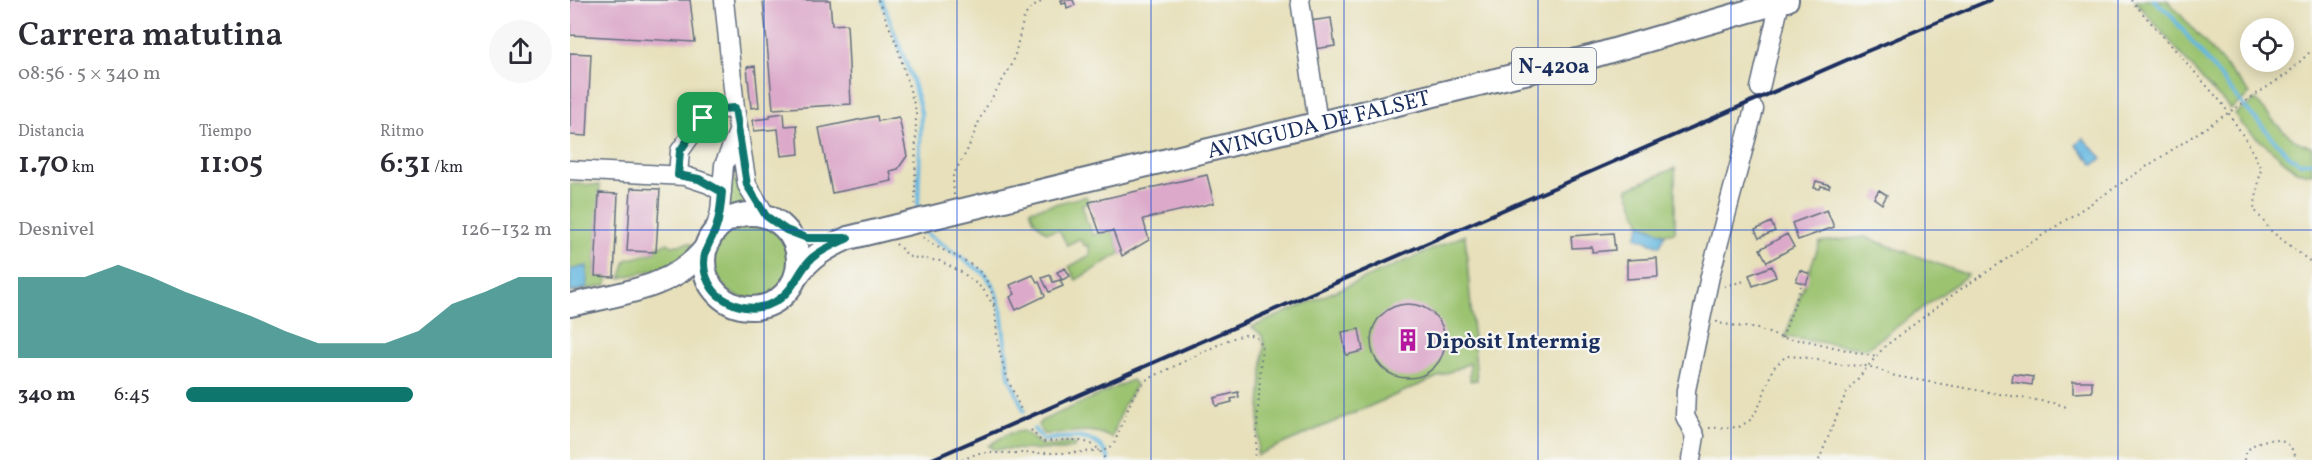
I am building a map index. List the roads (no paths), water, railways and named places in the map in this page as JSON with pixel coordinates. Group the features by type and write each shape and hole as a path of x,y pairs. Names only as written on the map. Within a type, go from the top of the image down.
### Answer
{"main road":[{"name":"AVINGUDA DE FALSET","path":"848,238 1590,57 1783,1"},
{"name":"N-420a","path":"644,288 688,268 711,238 731,219 743,215 766,216 786,230 807,238 848,238"},
{"path":"786,230 791,235 798,252 796,278"},
{"path":"711,238 704,266 706,276 716,293"},
{"name":"N-420a","path":"570,305 644,288 684,284 716,293 732,305 755,309 779,300 811,259 821,251 848,238"}],"street":[{"path":"724,0 735,108 747,185"},
{"path":"1300,0 1318,123"},
{"path":"1760,88 1783,1"},
{"path":"682,176 680,151 708,110 735,108"},
{"path":"1691,460 1695,436 1685,416 1686,390 1710,276 1755,109"},
{"path":"711,238 720,212 724,165 738,130"},
{"path":"682,176 724,165"},
{"path":"724,165 747,185 766,216"},
{"path":"570,170 682,176 709,184 722,192"}],"water":[{"path":"2083,138 2102,158 2094,165 2076,145"},
{"path":"1641,224 1665,234 1660,246 1636,237"},
{"path":"587,266 587,288 570,292 570,270"}],"waterway":[{"path":"882,0 912,79 921,112 918,210"},
{"path":"2154,0 2169,13 2242,104 2289,156 2300,163 2312,162"},
{"path":"923,231 985,274 994,287 1001,309 1009,376 1024,411"},
{"path":"1034,429 1043,440 1073,437 1091,440 1098,444 1109,460"}],"railway":[{"path":"930,460 1865,52 1990,0"}],"place":[{"name":"Dipòsit Intermig","path":"1408,340"}]}
